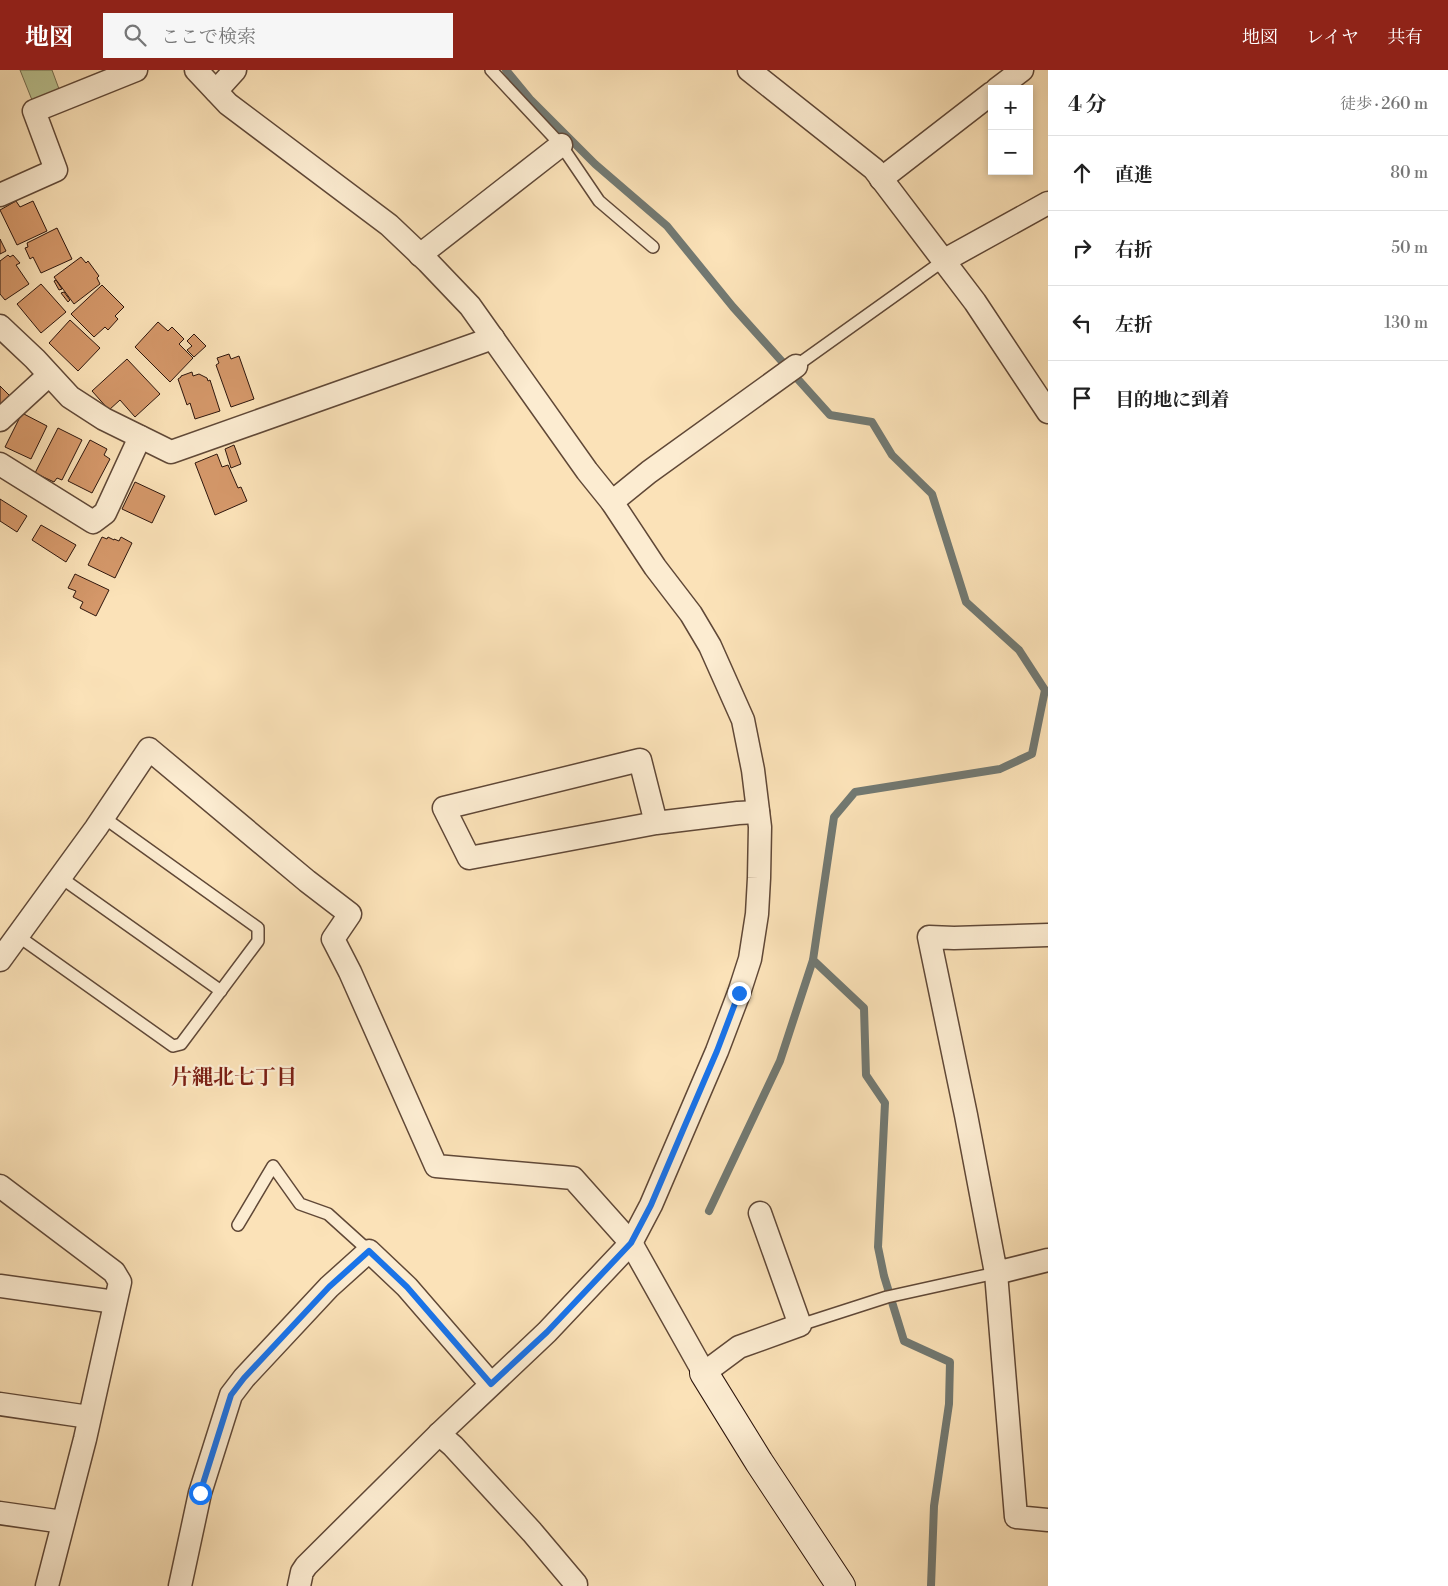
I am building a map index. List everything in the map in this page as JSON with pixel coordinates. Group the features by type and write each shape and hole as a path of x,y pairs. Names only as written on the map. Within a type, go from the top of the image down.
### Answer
{"street":[{"path":"0,195 56,170 34,111 136,70"},
{"path":"196,70 228,104 389,225 470,306 587,471 612,502 655,567 691,614 710,646 743,720 753,770 760,827 757,914 750,959 717,1051 651,1205 631,1243 547,1332 439,1434 306,1566 302,1572 299,1586"},
{"path":"216,91 235,70"},
{"path":"749,70 874,169 1041,387 1048,412"},
{"path":"1003,85 1022,70"},
{"path":"881,179 988,96"},
{"path":"420,255 561,145"},
{"path":"943,260 1048,203"},
{"path":"0,326 70,397 104,419 171,452 493,338"},
{"path":"612,502 648,472 796,366"},
{"path":"0,420 49,374"},
{"path":"0,464 93,522 105,513 140,437"},
{"path":"0,960 103,817 149,749 307,881 350,914 333,939 350,972 436,1166 573,1178 631,1243 704,1373 759,1462 841,1586"},
{"path":"656,823 640,760 444,808 469,858 656,823 738,812 758,812"},
{"path":"1048,935 954,938 929,936 996,1273 1016,1517 1048,1520"},
{"path":"0,1186 114,1272 120,1282 47,1586"},
{"path":"704,1373 739,1347 800,1325 760,1213"},
{"path":"180,1586 200,1493 231,1395 244,1378 329,1287 369,1251 407,1287 491,1384"},
{"path":"996,1273 1048,1260"},
{"path":"0,1286 115,1302"},
{"path":"0,1404 89,1417"},
{"path":"439,1434 453,1446 532,1532 576,1585"},
{"path":"0,1513 63,1522"}],"lane":[{"path":"491,70 561,145 599,201 653,247"},
{"path":"796,366 943,260"},
{"path":"18,936 173,1046 181,1044 258,942 258,928 103,817"},
{"path":"60,876 221,991"},
{"path":"238,1225 273,1166 300,1204 328,1214 369,1251"},
{"path":"800,1325 887,1296 996,1273"}],"green space":[{"path":"20,70 52,70 59,89 32,100"}],"building":[{"path":"16,201 20,207 33,201 47,231 17,245 0,210"},
{"path":"57,228 72,259 41,273 33,257 30,259 25,248 28,247 27,243"},
{"path":"0,239 6,251 0,254"},
{"path":"8,255 10,257 13,255 20,263 16,265 29,284 5,300 0,294 0,261"},
{"path":"81,257 86,263 88,261 99,276 97,278 100,284 74,304 54,277"},
{"path":"56,280 62,289 59,290 54,281"},
{"path":"41,284 66,312 41,333 17,304"},
{"path":"102,285 124,307 115,316 118,319 108,330 105,327 94,337 71,314"},
{"path":"64,292 70,300 68,302 61,293"},
{"path":"70,320 100,348 78,371 49,343"},
{"path":"158,322 168,331 172,327 184,339 179,344 193,358 170,382 135,347"},
{"path":"194,334 206,346 194,357 187,350 192,346 187,341"},
{"path":"229,354 231,359 239,356 254,399 231,407 216,365 219,363 217,358"},
{"path":"127,359 160,394 135,417 120,400 109,410 92,391"},
{"path":"192,372 193,376 199,374 207,378 208,381 210,380 220,411 195,419 190,403 187,405 178,379"},
{"path":"0,386 10,396 0,405"},
{"path":"22,413 47,426 31,459 5,447"},
{"path":"58,428 82,440 62,480 57,478 54,482 35,473"},
{"path":"90,440 107,449 104,455 110,459 92,493 68,481"},
{"path":"234,445 241,464 231,468 225,449"},
{"path":"217,454 222,467 228,465 238,488 241,487 247,501 215,515 195,463"},
{"path":"135,482 165,496 152,523 122,509"},
{"path":"0,499 27,516 17,532 0,521"},
{"path":"41,525 76,545 66,562 32,540"},
{"path":"102,537 119,541 121,537 132,543 115,578 88,565"},
{"path":"75,574 109,590 96,616 80,608 83,602 73,597 76,591 68,588"}],"waterway":[{"path":"506,70 530,99 595,164 667,226 733,307 830,415 872,422 892,455 932,494 966,602 1019,650 1045,690 1032,754 1000,769 855,792 834,817 813,960 864,1008 866,1075 885,1103 878,1247 884,1276 904,1341 950,1362 949,1404 934,1506 931,1586"},
{"path":"709,1211 780,1061 813,960"}],"district":[{"name":"片縄北七丁目","path":"234,1078"}],"route":[{"path":"200,1493 231,1395 244,1378 329,1287 369,1251 407,1287 491,1384 547,1332 631,1243 651,1205 717,1051 739,993"}]}
